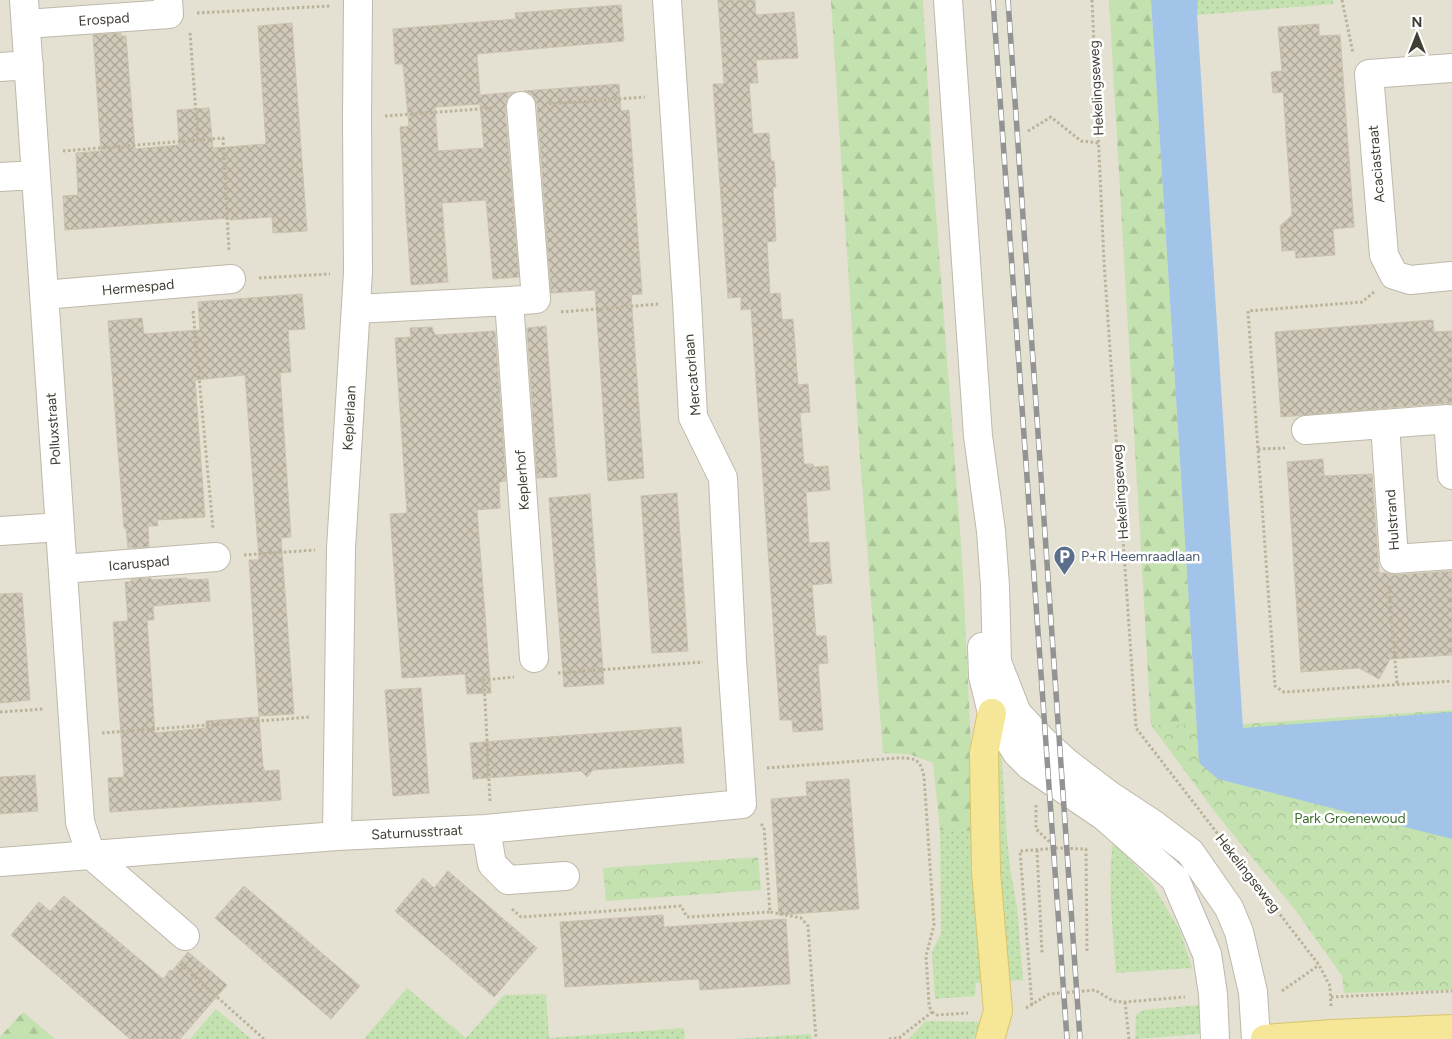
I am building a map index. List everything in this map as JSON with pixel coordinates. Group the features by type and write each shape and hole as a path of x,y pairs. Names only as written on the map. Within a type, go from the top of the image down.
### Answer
{"main road":[{"path":"990,1039 998,1011 986,872 984,754 992,713"},
{"path":"1265,1039 1452,1029"}],"street":[{"name":"Mercatorlaan","path":"667,0 693,417 723,478 732,660 742,804"},
{"path":"948,0 978,436 983,676 992,713 1017,753 1030,766 1105,817 1175,879 1207,954 1213,994 1215,1039"},
{"name":"Keplerlaan","path":"337,836 341,548 358,272 358,2"},
{"name":"Erospad","path":"25,12 175,9"},
{"name":"Polluxstraat","path":"25,12 80,822 91,855"},
{"path":"0,67 29,65"},
{"path":"1369,74 1452,68"},
{"name":"Acaciastraat","path":"1369,74 1384,255 1394,275"},
{"path":"356,308 510,302 536,299 520,106"},
{"path":"0,178 35,164"},
{"path":"1394,275 1410,280 1452,276"},
{"name":"Hermespad","path":"44,295 231,279"},
{"name":"Keplerhof","path":"510,302 534,666"},
{"path":"1306,430 1448,419 1452,475"},
{"name":"Hulstrand","path":"1385,424 1394,559 1452,555"},
{"path":"978,436 991,531 997,662 1017,713 1067,763 1190,852 1229,908 1239,932 1252,992 1256,1039"},
{"path":"0,531 60,527"},
{"name":"Icaruspad","path":"63,569 216,557"},
{"name":"Saturnusstraat","path":"0,862 337,836 486,829 742,804"},
{"path":"486,829 492,864 508,880 565,876"},
{"path":"91,855 185,936"}],"path":[{"name":"Hekelingseweg","path":"1092,0 1105,272 1136,728 1320,965 1330,986 1334,1034"},
{"path":"1342,0 1354,61 1369,74"},
{"path":"198,140 175,9 358,2"},
{"path":"1028,131 1051,117 1081,141 1099,143"},
{"path":"35,164 223,138 231,279 358,272"},
{"path":"1394,275 1362,302 1248,311 1275,686 1284,692 1452,681"},
{"path":"190,283 216,557 341,548"},
{"path":"536,299 549,313 687,302"},
{"path":"1394,559 1388,577 1397,684"},
{"path":"486,829 490,801 484,680 534,666 732,660"},
{"path":"0,712 72,707"},
{"path":"74,736 339,715"},
{"path":"739,770 897,758 909,758 918,762 922,766 924,776 934,925 926,956 929,1004 932,1012 937,1015 1023,1010 1049,994 1095,990 1113,1001 1125,1002 1129,1039"},
{"path":"742,804 764,827 770,912"},
{"path":"1032,1005 1020,851 1057,848 1086,849 1087,952"},
{"path":"1037,850 1042,953"},
{"path":"508,880 510,908 521,916 681,906 687,916 770,912 801,918 808,926 816,1039"},
{"path":"185,936 170,955 264,1039"},
{"path":"1331,997 1452,991"},
{"path":"889,1039 900,1038 932,1012"}],"shaded area":[{"path":"0,0 1452,0 1452,1039 0,1039"}],"green space":[{"path":"831,0 923,0 932,160 962,558 975,831 940,830 933,763 909,754 883,753 860,458"},
{"path":"1109,0 1151,0 1199,763 1151,725"},
{"path":"1198,0 1333,0 1333,4 1197,15"},
{"name":"Park Groenewoud","path":"1452,710 1452,990 1344,993 1342,976 1296,911 1218,816 1151,725 1243,724"},
{"path":"997,745 1001,748 1007,838 1017,907 1023,980 1006,981 993,790"},
{"path":"940,830 975,831 986,983 976,983 975,996 935,999 932,952 941,933"},
{"path":"1113,842 1152,883 1180,931 1192,968 1116,973 1111,891"},
{"path":"758,857 761,890 606,901 603,868"},
{"path":"407,988 466,1038 504,995 546,994 549,1038 684,1028 685,1039 364,1039"},
{"path":"1199,1005 1200,1034 1135,1039 1136,1015 1143,1010"},
{"path":"216,1009 251,1039 190,1039"},
{"path":"23,1012 55,1039 0,1039"},
{"path":"926,1021 984,1022 973,1039 908,1039"},
{"path":"811,1034 812,1039 735,1039"}],"water":[{"path":"1151,0 1198,0 1197,15 1243,728 1452,712 1452,839 1218,779 1199,763"}],"building":[{"path":"718,0 755,0 756,15 794,12 798,58 756,60 758,83 749,83 753,134 769,133 771,161 774,161 776,187 773,187 776,241 767,242 770,294 780,293 782,320 793,319 798,385 808,384 810,412 800,413 804,464 813,464 814,467 828,466 830,490 806,492 809,543 829,542 832,583 812,585 816,636 826,636 828,663 818,664 823,730 793,732 792,720 780,720 751,309 741,310 741,297 728,298 713,84 724,84"},
{"path":"621,5 624,41 477,54 480,95 515,92 507,99 505,107 519,277 493,279 486,200 442,203 448,282 411,285 400,127 409,126 403,64 395,64 393,29 516,19 515,13","holes":["480,104 484,148 438,151 435,107"]},
{"path":"292,23 307,231 273,233 272,217 230,220 230,218 65,230 63,196 78,195 76,153 101,151 93,35 121,33 121,36 126,36 135,149 179,145 177,110 209,108 213,148 266,144 258,26"},
{"path":"1319,24 1319,36 1340,35 1354,227 1333,229 1335,255 1296,258 1295,250 1282,251 1280,226 1292,215 1283,92 1273,93 1271,72 1282,71 1278,27"},
{"path":"619,84 621,111 629,110 642,294 631,295 644,478 608,481 595,290 551,293 537,105 534,97 524,91"},
{"path":"302,294 305,329 288,330 291,372 280,373 291,537 281,538 294,714 259,716 249,560 259,560 245,375 195,380 205,517 157,520 158,526 148,526 149,547 128,548 126,528 124,528 108,321 142,318 144,334 200,330 198,302"},
{"path":"1433,320 1434,332 1452,331 1452,404 1281,417 1275,332"},
{"path":"546,326 557,477 537,478 527,328"},
{"path":"432,327 435,335 495,331 506,481 499,482 500,508 477,510 491,693 467,694 465,674 402,678 390,514 407,513 395,338 411,337 410,328"},
{"path":"1323,459 1324,476 1372,474 1379,573 1395,575 1452,571 1452,655 1390,659 1379,679 1359,668 1301,672 1287,462"},
{"path":"677,493 688,651 652,653 641,496"},
{"path":"590,494 604,684 564,687 549,498"},
{"path":"151,578 151,580 208,579 210,601 153,606 154,620 147,620 155,733 206,728 206,721 259,717 264,771 279,770 281,800 110,812 108,778 124,777 113,622 128,621 125,582 131,582 131,579"},
{"path":"22,593 30,700 0,703 0,594"},
{"path":"421,688 429,793 393,796 385,690"},
{"path":"681,727 684,763 593,770 587,777 581,771 473,779 470,743"},
{"path":"35,775 38,811 0,814 0,777"},
{"path":"849,779 859,909 779,915 771,799 807,796 806,782"},
{"path":"448,871 537,948 494,997 395,911 423,878 434,888"},
{"path":"244,886 360,986 331,1019 215,918"},
{"path":"64,896 163,979 188,952 227,985 180,1039 130,1039 11,935 39,902 50,911"},
{"path":"663,915 664,927 786,919 790,984 700,990 699,979 565,987 560,922"}],"railway":[{"path":"993,0 1067,1039"},
{"path":"1008,0 1080,1039"}],"place":[{"name":"P+R Heemraadlaan","path":"1065,575"}]}
